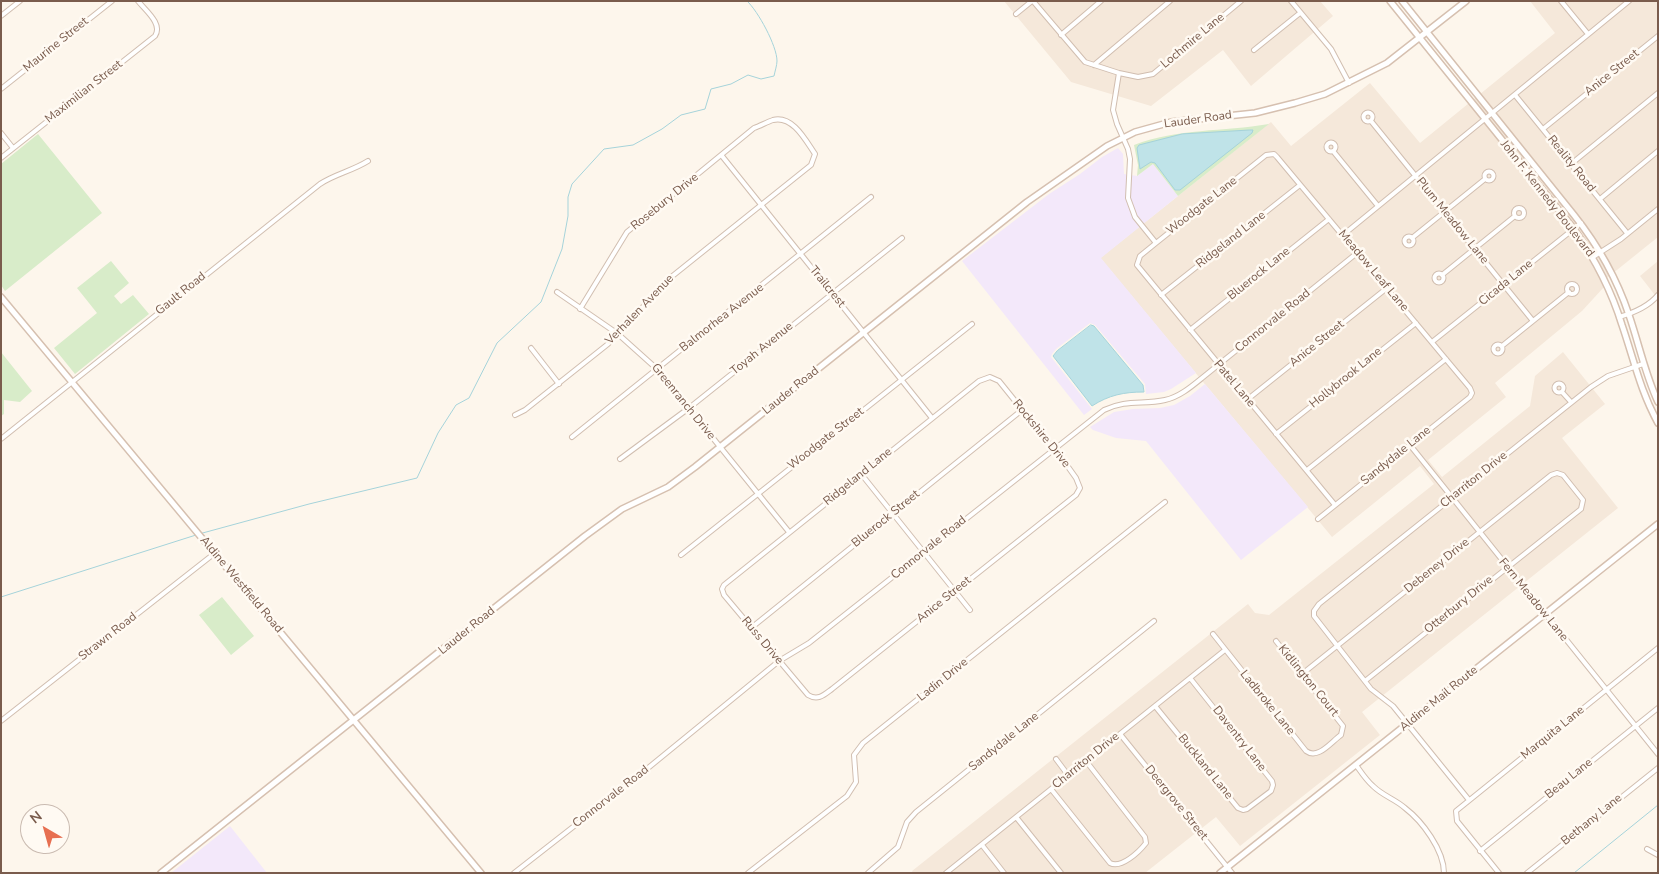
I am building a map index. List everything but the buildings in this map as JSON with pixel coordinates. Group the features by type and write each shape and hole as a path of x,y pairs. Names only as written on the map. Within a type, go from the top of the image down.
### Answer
{"main road":[{"name":"John F. Kennedy Boulevard","path":"1390,1 1574,229 1593,257 1620,317 1634,366 1648,405 1658,423"},
{"name":"John F. Kennedy Boulevard","path":"1402,1 1581,223 1600,252 1628,314 1642,364 1658,402"},
{"name":"Lauder Road","path":"161,873 610,517 668,486 720,448 1027,202 1093,155 1123,138 1153,126 1171,122 1249,114 1325,94 1387,64 1466,1"},
{"name":"Aldine Westfield Road","path":"1,297 481,873"},
{"name":"Aldine Mail Route","path":"1220,873 1658,524"}],"street":[{"path":"1,16 20,1"},
{"name":"Maurine Street","path":"1,89 112,1"},
{"name":"Maximilian Street","path":"1,158 155,36 158,28 156,23 138,1"},
{"path":"1016,14 1032,1 1080,58 1094,65 1119,73 1113,110 1130,159 1128,186 1130,204 1135,217 1156,243"},
{"path":"1061,35 1101,1"},
{"path":"1094,65 1170,1"},
{"name":"Lochmire Lane","path":"1119,73 1144,77 1153,74 1241,1"},
{"path":"1291,1 1331,49 1349,83"},
{"path":"1561,1 1588,34"},
{"path":"1343,235 1629,1"},
{"path":"1254,50 1300,13"},
{"name":"Anice Street","path":"1542,129 1658,36"},
{"path":"1571,164 1658,93"},
{"name":"Reality Road","path":"1515,95 1627,233"},
{"name":"Rosebury Drive","path":"580,309 626,232 722,156 754,128 775,119 790,122 799,131 815,154 811,165"},
{"name":"Plum Meadow Lane","path":"1371,121 1533,321"},
{"path":"1,133 13,148"},
{"path":"1333,151 1378,206"},
{"path":"1600,199 1658,151"},
{"name":"Woodgate Lane","path":"1137,261 1140,256 1156,243 1266,155 1270,154"},
{"name":"Meadow Leaf Lane","path":"1270,154 1274,154 1300,184 1470,388 1472,393"},
{"name":"Trailcrest","path":"722,156 932,418"},
{"name":"Gault Road","path":"1,439 320,184 333,176 353,170 368,162"},
{"name":"Verhalen Avenue","path":"515,415 525,410 559,384 618,334 670,278 811,165"},
{"path":"1412,238 1485,179"},
{"name":"Ridgeland Lane","path":"1161,295 1300,184"},
{"name":"Balmorhea Avenue","path":"572,437 871,198"},
{"path":"1593,257 1658,208"},
{"path":"1442,275 1515,216"},
{"name":"Bluerock Lane","path":"1190,330 1329,219"},
{"name":"Cicada Lane","path":"1432,342 1581,223"},
{"name":"Toyah Avenue","path":"620,459 689,408 902,238"},
{"name":"Connorvale Road","path":"514,873 779,661 809,643 1104,410 1127,402 1160,401 1177,396 1358,253"},
{"name":"Patel Lane","path":"1137,261 1138,268 1335,505"},
{"name":"Anice Street","path":"1248,400 1387,288"},
{"name":"Greenranch Drive","path":"557,292 618,334 657,369 789,532"},
{"path":"1502,346 1568,292"},
{"path":"1620,317 1653,301 1658,295"},
{"name":"Hollybrook Lane","path":"1276,434 1416,323"},
{"name":"Woodgate Street","path":"681,555 972,324"},
{"path":"531,348 559,384"},
{"path":"1307,470 1446,359"},
{"name":"Charriton Drive","path":"1337,646 1314,616 1314,610 1319,604 1600,380 1642,364"},
{"name":"Ridgeland Lane","path":"722,589 726,583 789,532 979,381 990,377 999,381"},
{"name":"Rockshire Drive","path":"999,381 1076,478 1079,489"},
{"path":"1562,392 1571,402"},
{"name":"Sandydale Lane","path":"1318,519 1470,397 1472,393"},
{"name":"Bluerock Street","path":"751,628 1022,410"},
{"name":"Fern Meadow Lane","path":"1410,445 1658,754"},
{"name":"Debeney Drive","path":"1302,674 1479,532 1555,474 1563,475 1572,487"},
{"path":"862,475 970,610"},
{"name":"Otterbury Drive","path":"1365,681 1581,509 1583,500 1572,487"},
{"name":"Anice Street","path":"805,692 813,698 821,697 1076,495 1079,489"},
{"name":"Ladin Drive","path":"748,873 847,796 856,782 854,755 864,743 1165,502"},
{"name":"Strawn Road","path":"1,721 215,553"},
{"name":"Russ Drive","path":"722,589 724,595 805,692"},
{"name":"Sandydale Lane","path":"868,873 898,847 907,822 916,812 1154,621"},
{"name":"Ladbroke Lane","path":"1213,634 1306,750 1314,754 1329,744"},
{"name":"Kidlington Court","path":"1276,641 1342,726 1341,734 1329,744"},
{"path":"1337,646 1376,694 1392,706 1408,724 1469,800"},
{"name":"Marquita Lane","path":"1480,851 1457,821 1456,811 1658,648"},
{"name":"Charriton Drive","path":"946,873 1225,650"},
{"name":"Daventry Lane","path":"1190,678 1272,781 1272,789 1260,800"},
{"name":"Buckland Lane","path":"1155,706 1238,808 1247,809 1260,800"},
{"name":"Beau Lane","path":"1480,851 1658,708"},
{"name":"Deergrove Street","path":"1120,734 1232,873"},
{"path":"1056,759 1068,775"},
{"path":"1051,789 1110,863 1113,865 1120,864 1134,853 1146,843 1145,837 1086,761"},
{"path":"1356,765 1371,785 1386,797 1404,807 1437,845 1444,873"},
{"name":"Bethany Lane","path":"1527,873 1658,768"},
{"path":"1016,817 1061,873"},
{"path":"982,844 1004,873"},
{"path":"1647,849 1658,855"},
{"path":"1480,851 1497,871 1492,873"}],"shaded area":[{"path":"1004,1 1320,1 1333,16 1251,86 1223,50 1151,106 1071,82"},
{"path":"1530,1 1658,1 1658,237 1602,282 1604,287 1582,311 1495,383 1506,397 1428,460 1442,477 1530,406 1535,376 1563,352 1605,404 1562,438 1618,508 1362,712 1380,735 1240,846 1216,817 1145,873 913,873 912,871 1248,604 1255,613 1269,615 1434,484 1420,466 1332,537 1100,258 1271,122 1291,146 1370,83 1420,143 1555,33"},
{"path":"1118,148 1123,154 1124,174 1137,176 1153,164 1178,196 1101,258 1196,373 1164,392 1146,394 1145,384 1095,325 1090,323 1056,349 1051,357 1092,409 1084,415 962,261 1049,194"},
{"path":"1658,261 1658,299 1640,276"},
{"path":"1205,384 1308,507 1241,560 1146,441 1116,438 1093,430 1090,427 1114,412 1174,405 1190,396"},
{"path":"230,826 267,873 171,873"}],"green space":[{"path":"1269,124 1178,196 1153,164 1137,176 1138,165 1134,145 1184,133"},
{"path":"38,134 102,213 5,291 1,285 1,164"},
{"path":"111,261 129,283 114,296 121,304 133,295 149,314 75,374 54,348 97,313 77,288"},
{"path":"1,352 32,391 20,402 4,400 4,414 1,416"},
{"path":"222,597 254,636 231,655 199,615"}],"water":[{"path":"1253,130 1252,133 1180,190 1175,190 1155,163 1151,162 1140,169 1137,148 1139,145 1182,134"},
{"path":"1091,325 1094,326 1143,385 1144,392 1117,395 1104,399 1092,406 1053,356"}],"waterway":[{"path":"199,534 309,504 417,478 438,433 456,405 469,398 497,343 541,302 562,249 568,216 568,197 572,184 604,149 633,145 662,129 681,115 705,109 711,89 731,84 748,75 761,79 774,76 777,61 774,47 761,20 747,1"},
{"path":"1,597 196,535"},
{"path":"1574,873 1658,805"}]}
